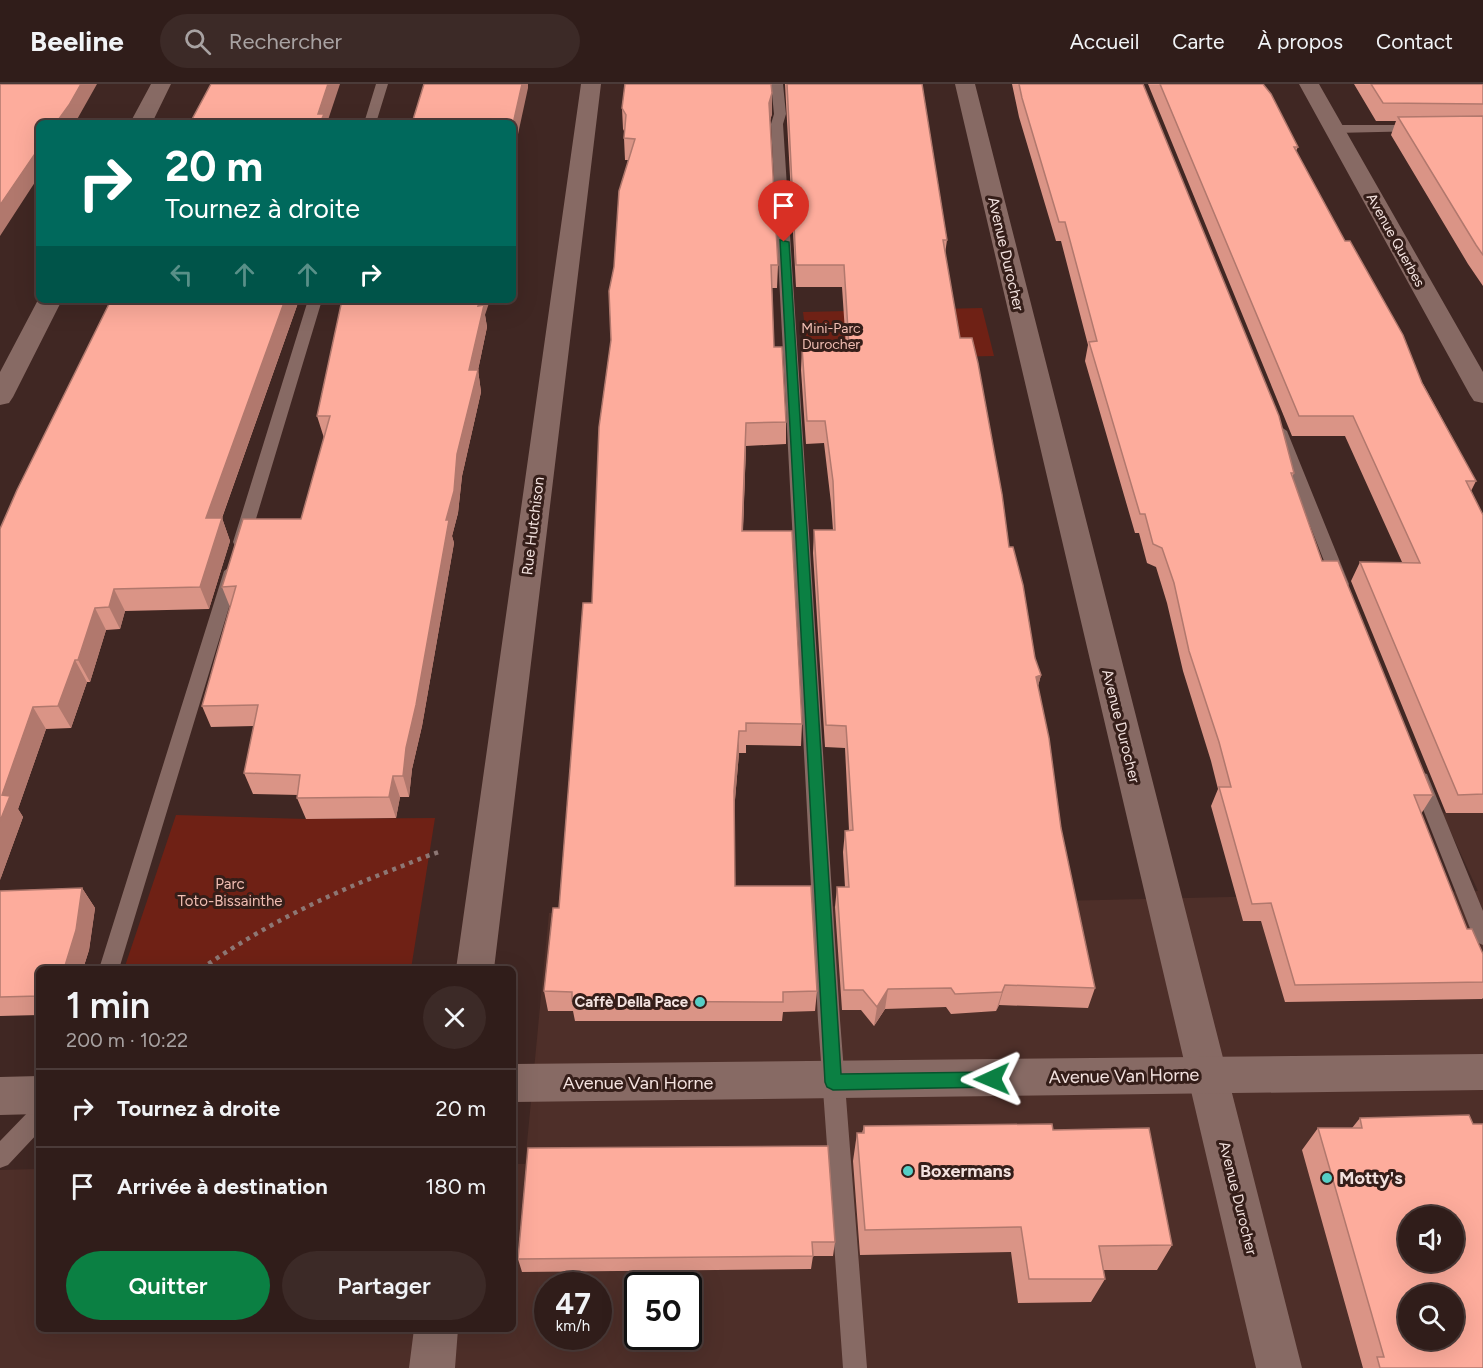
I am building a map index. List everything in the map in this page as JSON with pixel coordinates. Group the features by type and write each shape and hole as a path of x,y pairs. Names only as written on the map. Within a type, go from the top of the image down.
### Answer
{"street":[{"path":"143,120 161,84"},
{"name":"Rue Hutchison","path":"475,966 591,84"},
{"name":"Avenue Durocher","path":"965,84 1180,968 1280,1368"},
{"name":"Avenue Querbes","path":"1309,84 1483,395"},
{"path":"0,397 48,303"},
{"name":"Avenue Van Horne","path":"516,1083 833,1082 1208,1074 1483,1072"},
{"path":"0,1096 36,1095"},
{"path":"432,1368 436,1332"}],"lane":[{"path":"371,120 382,84"},
{"path":"777,84 780,114 777,124 833,1082 855,1368"},
{"path":"1335,129 1427,129"},
{"path":"110,966 314,303"},
{"path":"1274,416 1349,604"},
{"path":"1412,759 1483,936"},
{"path":"0,1157 36,1119"}],"path":[{"path":"206,966 292,910 349,885 439,852"}],"shaded area":[{"path":"1483,812 1483,1368 0,1368 0,1170 36,1169 36,1332 516,1332 516,1164 525,1164 549,913 1478,891 1442,813"}],"green space":[{"name":"Mini-Parc Durocher","path":"982,308 994,356 809,360 803,312"},
{"name":"Parc Toto-Bissainthe","path":"176,815 306,819 435,818 411,966 125,966"}],"building":[{"path":"0,84 81,84 58,120 36,120 36,152 0,205"},
{"path":"211,84 328,84 318,114 324,114 321,120 192,120"},
{"path":"424,84 522,84 514,120 413,120"},
{"path":"625,84 771,84 772,93 769,103 778,265 771,265 774,347 782,347 786,422 746,423 742,531 792,531 802,724 746,723 746,731 739,731 734,791 735,886 811,886 817,991 783,992 783,1002 572,1001 572,992 544,991 553,908 559,908 583,603 592,603 599,427 611,340 609,291 614,267 619,191 635,139 624,138 626,115 622,108"},
{"path":"787,84 922,84 947,240 943,240 960,338 972,338 978,363 1002,494 1009,547 1013,547 1023,585 1035,658 1041,675 1036,677 1049,738 1061,828 1095,988 1005,985 1002,992 955,994 951,988 888,989 877,1007 863,990 844,990 837,887 849,887 845,831 853,830 846,726 826,725 814,530 835,530 833,481 825,421 807,421 802,347 849,347 844,265 796,265"},
{"path":"1019,84 1143,84 1279,416 1294,473 1291,473 1322,561 1338,561 1433,795 1414,795 1467,929 1472,929 1483,954 1483,982 1295,985 1271,903 1252,904 1219,787 1231,787 1219,742 1189,651 1174,583 1162,548 1153,544 1145,514 1140,514 1089,342 1097,341 1065,222 1059,222"},
{"path":"1160,84 1263,84 1271,94 1298,147 1294,147 1345,241 1350,241 1403,335 1422,383 1476,481 1466,481 1483,515 1483,794 1458,795 1360,562 1420,563 1353,416 1299,416"},
{"path":"1371,84 1483,84 1483,104 1383,103"},
{"path":"1483,116 1483,255 1398,117"},
{"path":"110,303 284,303 206,518 222,518 200,587 114,589 109,607 95,608 78,660 75,660 58,706 33,707 2,795 10,796 0,821 0,529"},
{"path":"341,303 479,303 478,306 484,305 469,370 478,370 457,454 454,491 446,520 449,520 416,705 406,748 403,776 393,776 389,797 297,798 300,775 244,773 258,705 202,706 236,586 222,587 243,519 301,519 330,416 317,416"},
{"path":"82,888 76,930 65,966 36,966 36,996 0,997 0,891"},
{"path":"1469,1115 1473,1124 1483,1124 1483,1368 1380,1368 1377,1357 1384,1357 1318,1128 1362,1128 1360,1118"},
{"path":"1052,1124 1053,1130 1149,1128 1172,1245 1099,1246 1105,1279 1029,1279 1021,1227 865,1230 857,1133 864,1133 864,1126"},
{"path":"828,1146 835,1242 812,1242 813,1256 518,1259 528,1148"}],"place":[{"name":"Caffè Della Pace","path":"700,1002"},
{"name":"Boxermans","path":"908,1171"},
{"name":"Motty's","path":"1327,1178"}],"route":[{"path":"784,242 833,1082 992,1079"}]}
